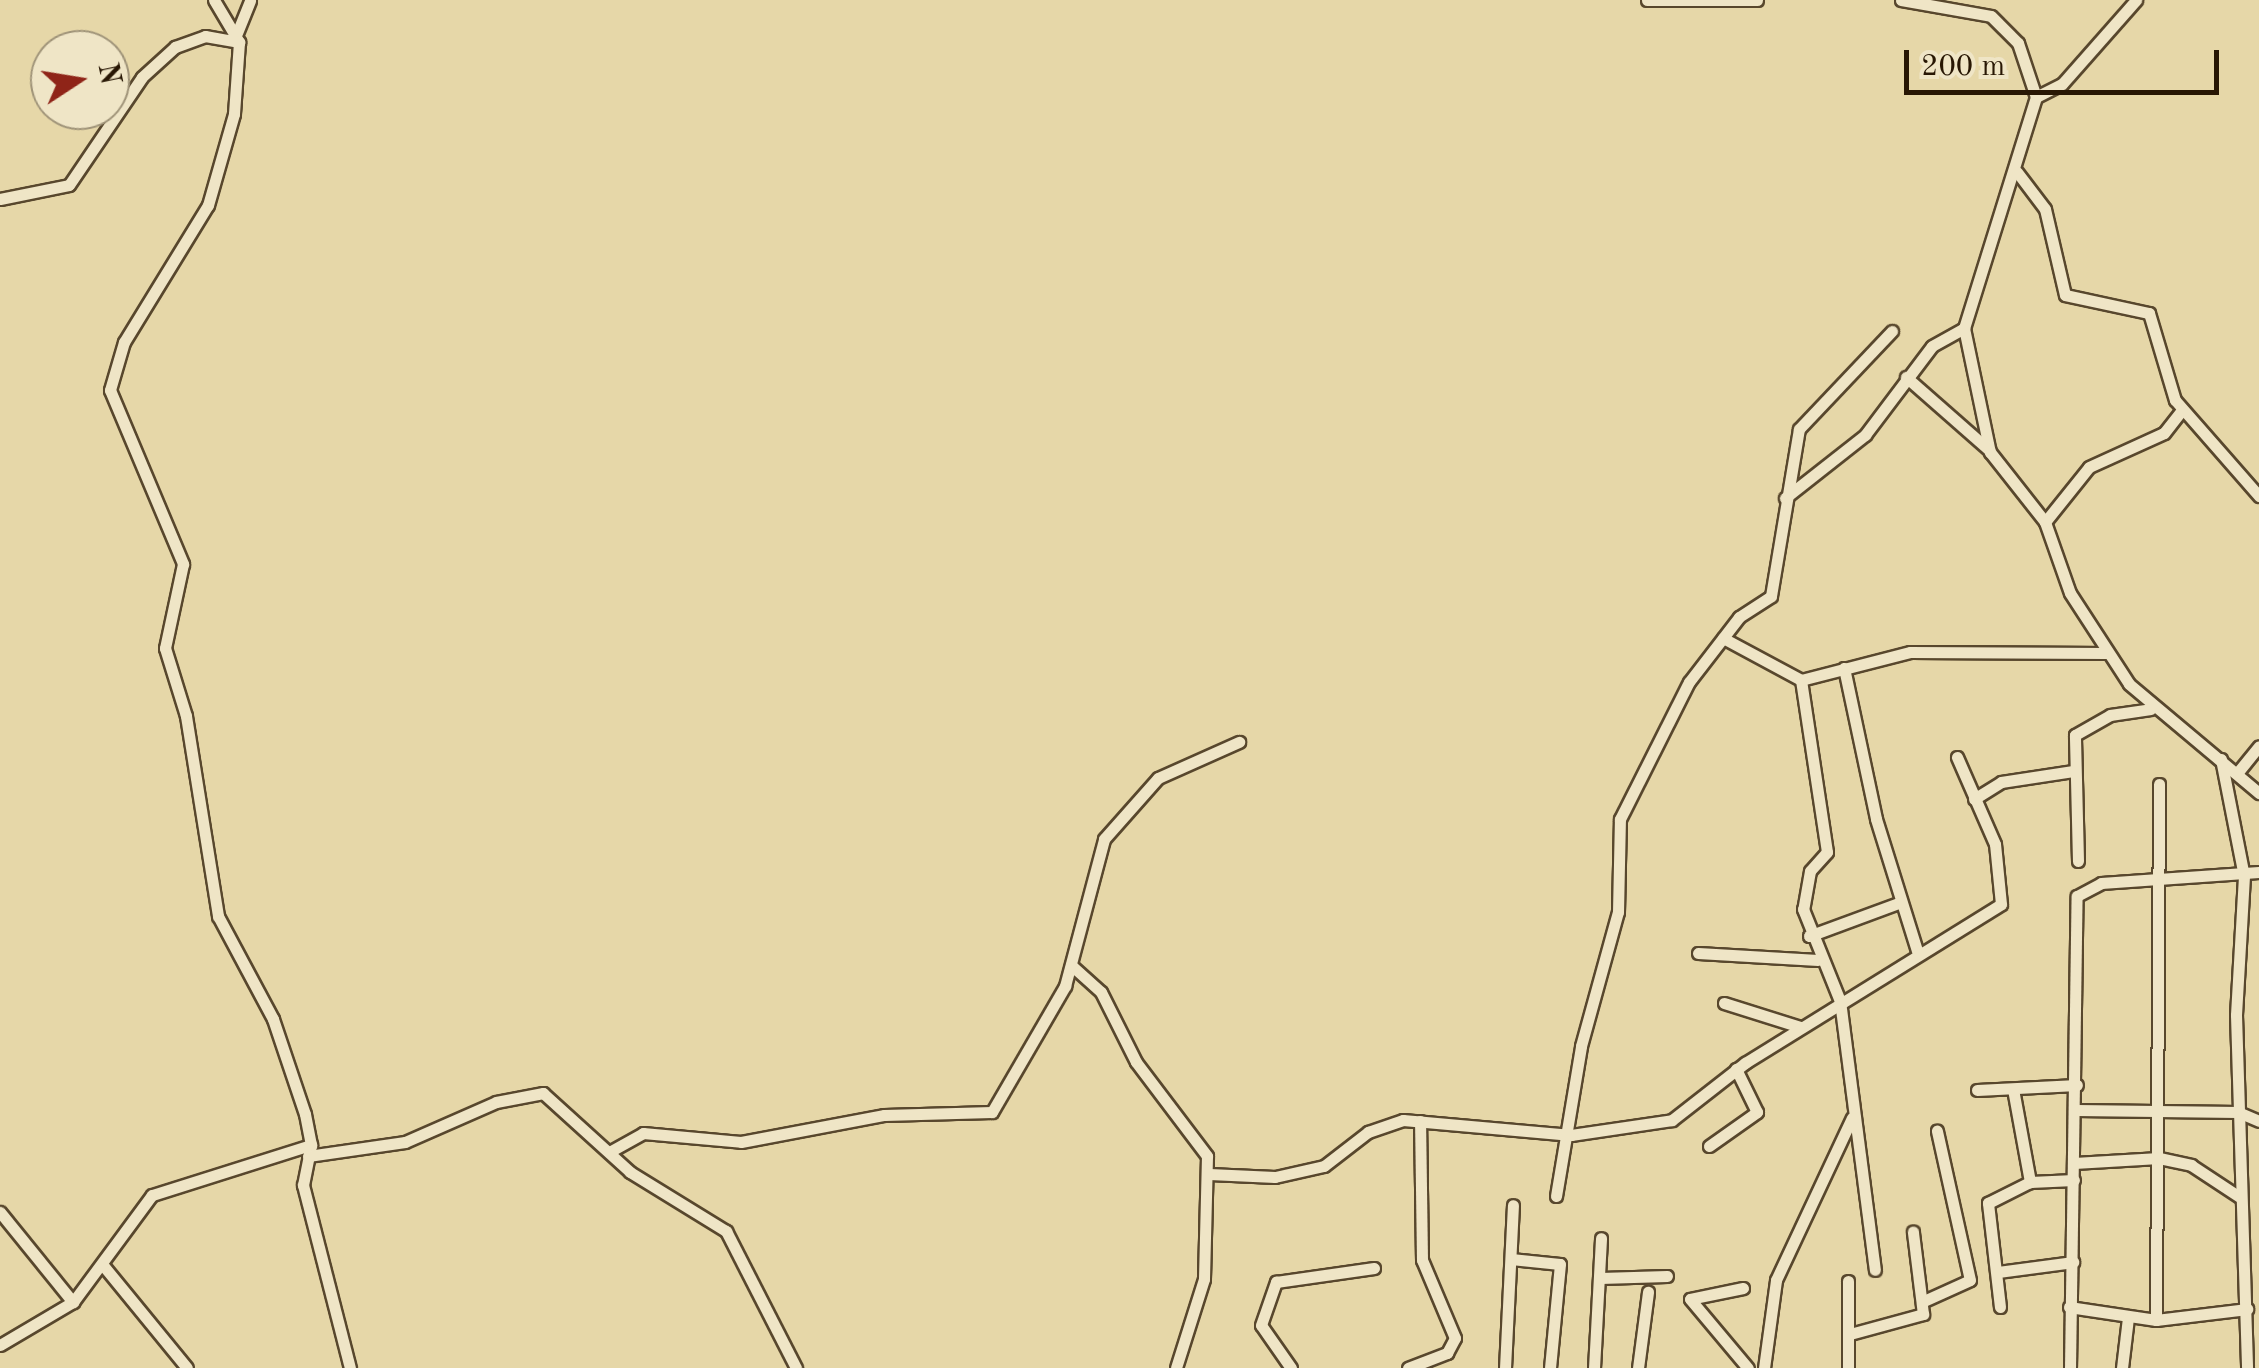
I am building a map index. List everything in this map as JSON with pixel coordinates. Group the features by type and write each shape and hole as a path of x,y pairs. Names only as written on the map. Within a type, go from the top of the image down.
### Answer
{"street":[{"path":"214,0 238,38"},
{"path":"250,0 238,38 234,114 208,206 124,342 110,390 183,564 165,648 186,716 218,916 273,1019 309,1150 303,1185 350,1368"},
{"path":"1647,0 1757,0"},
{"path":"1901,0 1990,16 2018,43 2036,97 2017,172 1964,328 1990,452"},
{"path":"2036,97 2062,84 2136,0"},
{"path":"0,199 69,184 142,77 174,47 205,36 238,38"},
{"path":"2017,172 2046,209 2064,295 2149,313 2182,410 2259,496"},
{"path":"1786,498 1865,435 1932,346 1964,328"},
{"path":"1556,1196 1571,1135 1581,1046 1618,912 1620,819 1665,723 1723,638 1772,596 1799,430 1892,332"},
{"path":"1906,378 1990,452 2045,522 2070,593 2106,653 2151,709 2218,750 2259,793"},
{"path":"2045,522 2090,467 2164,433 2182,410"},
{"path":"1723,638 1801,680 1910,652 2106,653"},
{"path":"1844,668 1898,903 1917,950"},
{"path":"1801,680 1827,852 1805,884 1809,936 1840,1001 1875,1270"},
{"path":"2078,861 2073,770 2081,728 2151,709"},
{"path":"611,1151 643,1133 742,1142 884,1116 992,1112 1071,964 1104,839 1158,778 1239,742"},
{"path":"2238,772 2259,746"},
{"path":"2218,750 2244,876 2238,1112 2247,1368"},
{"path":"1209,1174 1295,1174 1334,1160 1386,1122 1420,1121 1571,1135 1660,1126 1736,1069 1917,950 2005,898 1958,758"},
{"path":"1974,799 2001,782 2073,770"},
{"path":"2156,1320 2160,784"},
{"path":"2070,1368 2076,896 2101,883 2259,872"},
{"path":"1809,936 1898,903"},
{"path":"1698,953 1818,960"},
{"path":"1071,964 1101,992 1136,1062 1198,1138 1209,1174 1204,1279 1176,1368"},
{"path":"1724,1003 1800,1028"},
{"path":"1709,1146 1757,1112 1736,1069"},
{"path":"1978,1090 2076,1085"},
{"path":"2013,1089 2030,1182"},
{"path":"0,1345 73,1302 152,1195 309,1150 404,1142 496,1102 543,1093 611,1151 726,1231 796,1368"},
{"path":"2076,1110 2238,1112 2259,1120"},
{"path":"1764,1368 1776,1280 1854,1114"},
{"path":"1408,1368 1446,1353 1455,1338 1422,1260 1420,1121"},
{"path":"1926,1300 1970,1280 1936,1130"},
{"path":"2074,1163 2159,1158 2191,1165 2241,1198"},
{"path":"2000,1306 1988,1203 2030,1182 2074,1180"},
{"path":"1505,1368 1513,1206"},
{"path":"0,1212 73,1302"},
{"path":"1850,1334 1920,1316 1926,1300 1913,1232"},
{"path":"1594,1368 1602,1238"},
{"path":"2243,1257 2259,1246"},
{"path":"1511,1259 1560,1264 1550,1368"},
{"path":"1998,1272 2073,1262"},
{"path":"102,1264 187,1368"},
{"path":"1292,1368 1260,1325 1276,1282 1374,1268"},
{"path":"1600,1278 1667,1276"},
{"path":"1848,1282 1848,1368"},
{"path":"1743,1288 1690,1299 1748,1368"},
{"path":"1638,1368 1648,1292"},
{"path":"2069,1306 2156,1320 2246,1309"},
{"path":"2122,1368 2128,1318"}]}
